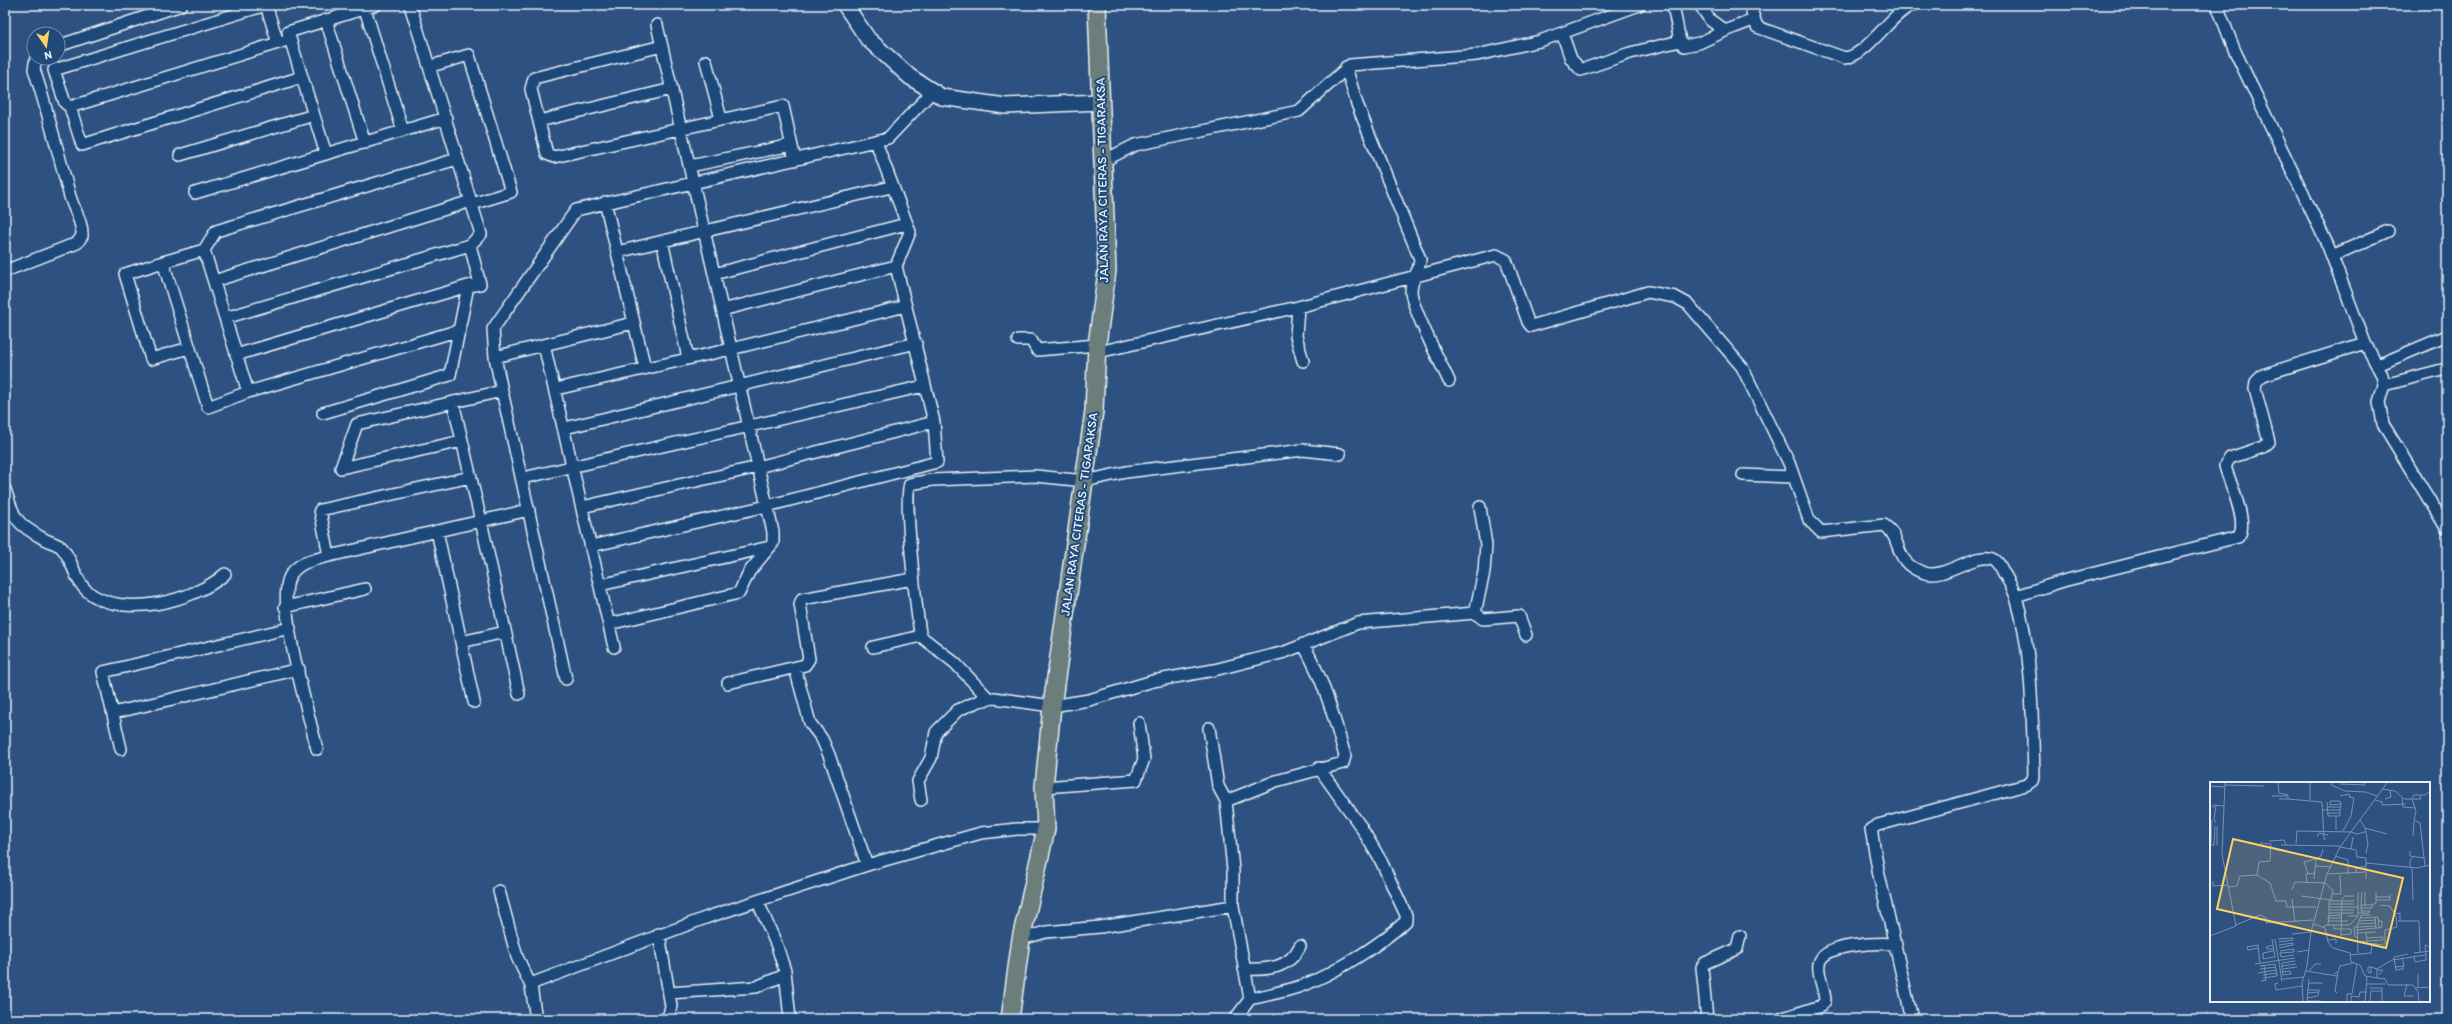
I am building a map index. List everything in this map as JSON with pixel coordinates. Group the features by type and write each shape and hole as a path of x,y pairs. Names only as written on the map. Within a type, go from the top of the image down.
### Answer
{"main road":[{"name":"JALAN RAYA CITERAS - TIGARAKSA","path":"1010,1019 1021,939 1046,829 1044,787 1052,706 1094,411 1097,348 1107,271 1101,162 1097,5"}],"street":[{"path":"66,43 181,5"},
{"path":"278,43 266,5 54,70 65,103 70,107 82,145 302,77"},
{"path":"326,154 288,32 376,5"},
{"path":"225,318 470,245 481,234 457,159 431,66 410,5"},
{"path":"845,5 868,39 910,77 942,97 1005,106 1100,102"},
{"path":"1101,162 1136,145 1299,111 1346,67 1362,64 1477,55 1540,41 1639,5"},
{"path":"1673,5 1680,41 1684,46 1689,46 1753,20"},
{"path":"1700,5 1710,20 1725,31"},
{"path":"1755,5 1753,20 1757,27 1847,58 1878,36 1895,15 1912,5"},
{"path":"2218,5 2234,48 2332,256 2365,343 2378,365 2384,385 2379,402 2383,424 2447,529"},
{"path":"365,8 403,131"},
{"path":"326,20 365,143"},
{"path":"609,624 739,593 749,572 773,543 773,532 657,25"},
{"path":"1562,33 1571,59 1581,70 1630,53 1680,41"},
{"path":"70,107 290,38"},
{"path":"662,46 534,78 531,90 546,151 551,157 783,106 795,160"},
{"path":"214,281 472,202 511,192 469,55 431,66"},
{"path":"706,61 721,119"},
{"path":"5,271 77,244 82,236 81,223 69,194 62,162 34,69 35,66"},
{"path":"1346,67 1357,104 1420,259 1417,274 1412,283 1412,300 1449,381"},
{"path":"539,121 672,89"},
{"path":"566,679 523,478 502,391 495,357 493,329 576,210 605,202 876,142 888,138 933,91"},
{"path":"180,155 314,115"},
{"path":"195,193 446,118"},
{"path":"591,546 767,506 937,462 934,422 924,386 916,343 896,266 910,232 891,187 876,142"},
{"path":"690,166 792,145"},
{"path":"189,348 151,359 125,274 204,250 216,231 457,159"},
{"path":"617,252 704,230 891,187"},
{"path":"605,202 633,324 645,368"},
{"path":"714,274 906,224"},
{"path":"2332,256 2388,231"},
{"path":"662,241 688,358"},
{"path":"236,354 468,286 480,284 470,245"},
{"path":"204,250 248,392"},
{"path":"1018,340 1030,340 1037,350 1097,348 1298,307 1417,274 1493,255 1501,256 1506,260 1528,322 1534,327 1648,292 1675,296 1688,304 1742,367 1794,477 1809,520 1821,532 1884,525 1890,529 1901,558 1908,565 1926,574 1934,575 1979,559 1991,558 1998,562 2016,596 2025,644 2032,711 2033,778 2026,785 1878,825 1871,829 1879,875 1912,1019"},
{"path":"163,262 208,407 248,392 460,330"},
{"path":"722,310 896,266"},
{"path":"322,413 450,375 468,286"},
{"path":"556,389 731,349 906,306"},
{"path":"1298,307 1296,336 1303,361"},
{"path":"495,357 633,324"},
{"path":"2378,365 2447,336"},
{"path":"565,428 740,387 916,343"},
{"path":"2016,596 2063,581 2238,537 2242,534 2243,523 2225,466 2230,458 2263,447 2270,440 2259,406 2255,389 2256,382 2263,375 2365,343"},
{"path":"544,345 556,389 614,647"},
{"path":"2384,385 2442,370"},
{"path":"523,478 924,386"},
{"path":"462,441 341,468 357,424 502,391"},
{"path":"453,402 519,694"},
{"path":"582,506 758,467 934,422"},
{"path":"989,699 955,663 921,636 913,578 908,499 910,484 932,480 1036,476 1085,480 1126,472 1303,450 1340,454"},
{"path":"1743,475 1794,477"},
{"path":"329,556 320,510 471,477"},
{"path":"6,496 13,516 19,523 60,547 86,591 115,605 138,606 184,597 218,581 225,574"},
{"path":"1475,613 1484,572 1486,545 1480,508"},
{"path":"317,749 286,607 285,591 290,576 302,563 529,510"},
{"path":"437,531 474,702"},
{"path":"600,585 770,547"},
{"path":"728,683 805,665 809,658 800,604 802,599 913,578"},
{"path":"286,607 365,589"},
{"path":"921,800 918,781 931,758 936,732 958,710 989,699 1015,700 1052,706 1090,700 1153,681 1286,652 1358,623 1475,613 1483,620 1519,616 1526,635"},
{"path":"121,749 103,672 290,628"},
{"path":"461,642 505,632"},
{"path":"873,647 921,636"},
{"path":"1226,801 1276,781 1319,768 1336,766 1343,762 1345,756 1332,706 1318,668 1304,644"},
{"path":"795,668 810,724 822,739 829,755 867,866"},
{"path":"113,712 299,669"},
{"path":"1044,787 1136,780 1144,759 1139,723"},
{"path":"1209,728 1218,786 1226,801 1233,870 1233,906 1250,998"},
{"path":"1235,1019 1250,998 1298,987 1323,977 1386,937 1406,921 1406,915 1381,860 1361,827 1319,768"},
{"path":"531,986 536,982 659,934 867,866 905,857 981,833 1017,829 1046,829"},
{"path":"499,891 517,957 531,986 536,1019"},
{"path":"758,902 777,946 786,975 790,1019"},
{"path":"1021,939 1046,932 1100,927 1233,906"},
{"path":"659,934 671,1012 665,1019"},
{"path":"1707,1019 1702,967 1705,963 1737,949 1740,936"},
{"path":"1780,1019 1821,1006 1825,1001 1818,965 1820,960 1828,953 1844,946 1896,944"},
{"path":"1244,969 1268,970 1282,965 1295,956 1300,946"},
{"path":"669,993 756,987 786,975"}]}
